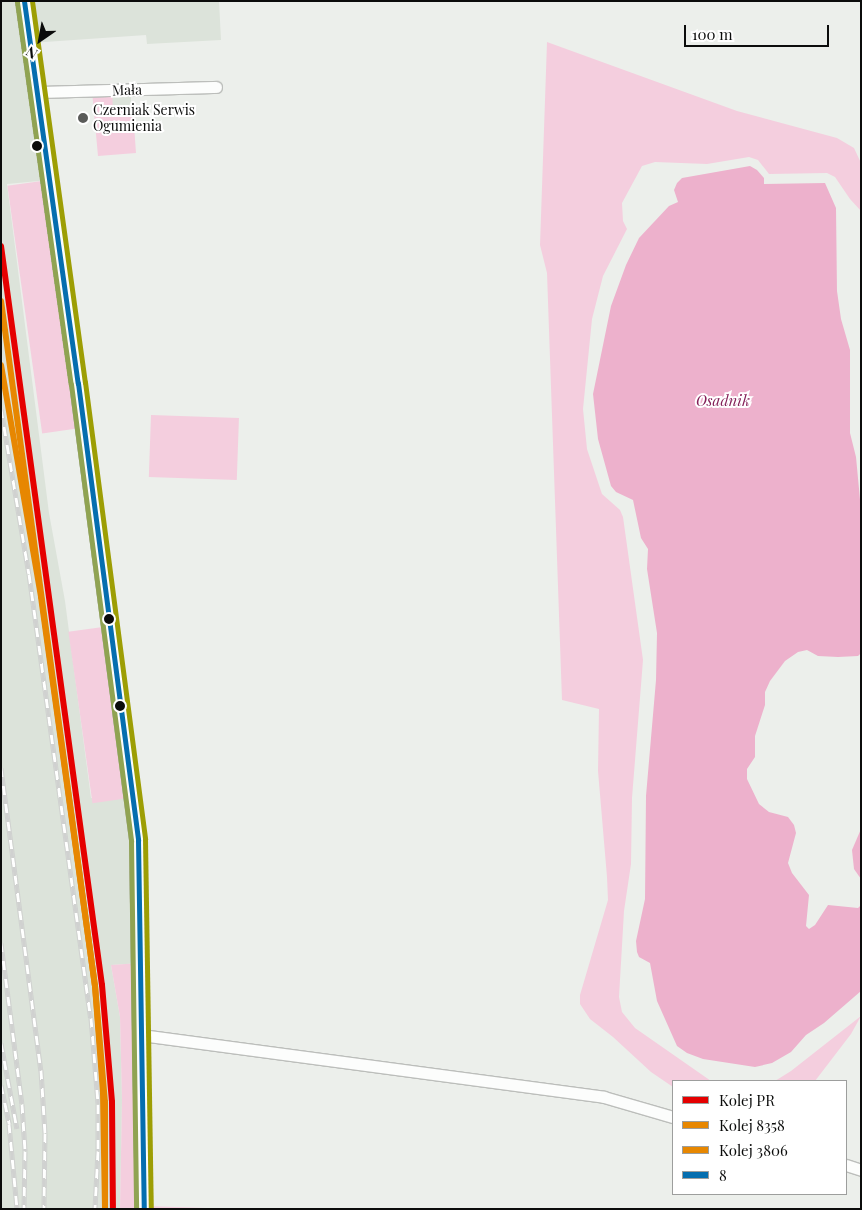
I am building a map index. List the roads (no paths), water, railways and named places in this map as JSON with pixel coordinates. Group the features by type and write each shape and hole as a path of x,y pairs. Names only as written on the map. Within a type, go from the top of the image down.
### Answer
{"main road":[{"path":"24,1 136,824 139,856 144,1209"}],"street":[{"name":"Mała","path":"37,92 216,87"},
{"path":"141,1035 604,1097 672,1117"},
{"path":"847,1165 861,1170"}],"water":[{"name":"Osadnik","path":"750,166 757,170 764,178 764,184 825,183 836,208 837,291 841,319 850,350 850,433 856,457 861,510 861,653 858,656 818,656 807,650 798,652 785,661 770,681 765,692 765,705 755,736 755,757 747,769 747,779 759,804 769,812 788,817 794,825 796,833 788,863 792,873 809,895 806,926 809,929 815,925 828,905 858,908 861,905 861,991 824,1023 806,1035 791,1052 772,1063 755,1067 703,1059 687,1053 677,1046 657,1001 650,963 639,957 637,952 636,941 645,899 646,796 656,680 657,633 647,569 648,549 641,538 633,500 616,492 611,486 598,439 593,394 611,306 626,265 639,238 669,206 678,202 674,190 682,178"},
{"path":"861,829 861,879 854,869 852,850"}],"railway":[{"path":"1,409 29,574 91,1018 98,1104 95,1209"},
{"path":"1,768 41,1070 45,1133 44,1209"},
{"path":"1,943 22,1104 25,1151 24,1209"},
{"path":"1,1043 17,1129"},
{"path":"1,1085 9,1124 17,1209"}],"rail line":[{"name":"PR","path":"1,246 102,985 112,1102 113,1209"},
{"name":"8358","path":"1,301 95,986 105,1102 105,1209"},
{"name":"3806","path":"1,365 41,597 95,986 103,1093 105,1209"}],"place":[{"name":"Czerniak Serwis Ogumienia","path":"83,118"}]}
